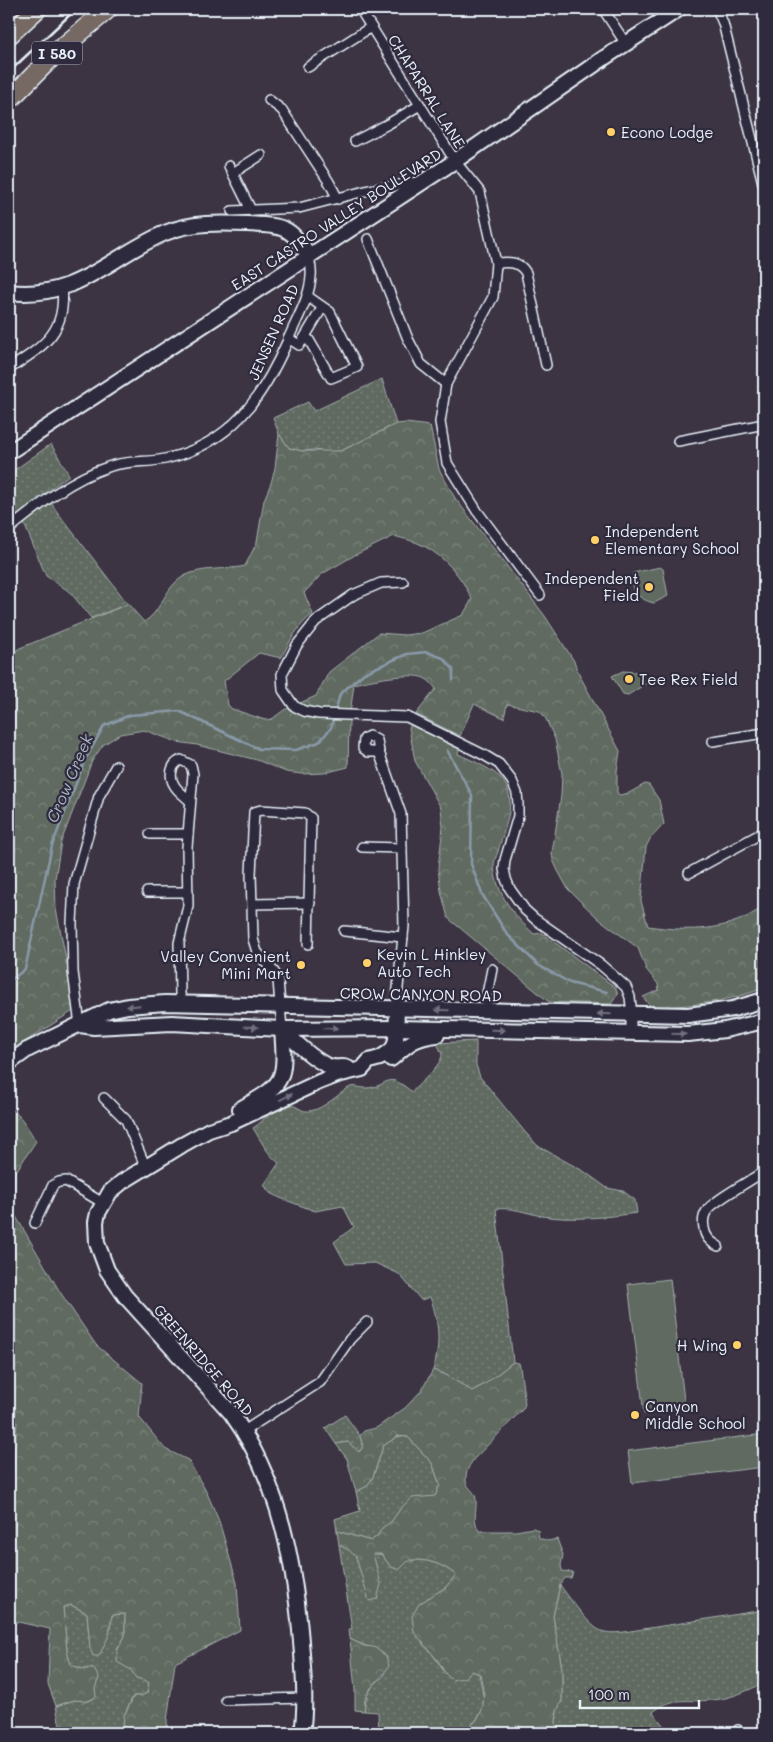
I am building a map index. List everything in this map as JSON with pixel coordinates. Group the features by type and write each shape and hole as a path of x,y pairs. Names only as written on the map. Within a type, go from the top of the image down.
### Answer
{"highway":[{"name":"I 580","path":"9,35 37,9"},
{"name":"I 580","path":"9,100 57,52 108,9"}],"main road":[{"name":"EAST CASTRO VALLEY BOULEVARD","path":"9,452 455,162 679,9"},
{"path":"9,292 34,292 57,289 92,275 144,243 167,232 189,226 216,223 273,226 293,233 310,257"},
{"name":"CROW CANYON ROAD","path":"9,1063 27,1050 54,1036 80,1026 91,1018 128,1006 181,1004 688,1015 732,1009 764,1000"},
{"path":"114,1025 135,1019 171,1015 181,1004 188,1013 196,1017 218,1018 228,1026"},
{"name":"GREENRIDGE ROAD","path":"302,1733 305,1698 296,1586 289,1552 262,1467 244,1431 215,1394 125,1296 107,1270 99,1250 96,1222 103,1203 110,1192 122,1182 209,1130 231,1123 319,1082 358,1070 369,1061 380,1058 389,1052 394,1046 396,1039 397,1009"},
{"name":"CROW CANYON ROAD","path":"80,1026 172,1023 282,1029 397,1028 688,1034 725,1030 764,1021"},
{"path":"282,1029 293,1040 325,1064 335,1068 344,1067 358,1070 390,1060 413,1040 470,1030"},
{"name":"GREENRIDGE ROAD","path":"209,1130 216,1122 275,1088 283,1070 282,1029"}],"street":[{"name":"CHAPARRAL LANE","path":"360,9 455,162 480,192 496,263 493,297 446,384 440,422 447,463 477,511 540,595"},
{"path":"603,9 626,44"},
{"path":"717,9 723,23 764,187"},
{"path":"308,66 372,27"},
{"path":"269,100 282,110 338,199"},
{"path":"355,141 420,105"},
{"path":"251,210 231,169 260,155"},
{"path":"232,211 299,208 369,190 424,182"},
{"path":"368,239 408,339 421,364 446,384"},
{"name":"JENSEN ROAD","path":"9,529 63,488 89,474 110,466 140,461 162,460 188,453 213,440 242,417 259,396 277,365 307,296 311,276 310,257"},
{"path":"496,263 514,263 520,266 526,274 546,365"},
{"path":"9,369 38,348 56,329 63,309 57,289"},
{"path":"303,340 309,340 331,378 357,367 330,312 307,296"},
{"path":"288,338 299,345 322,308"},
{"path":"678,441 764,424"},
{"path":"403,582 381,583 353,594 316,621 297,644 282,674 284,690 294,706 304,711 319,714 407,718 484,755 503,768 512,781 517,793 518,804 518,816 504,869 510,889 525,910 535,919 601,965 626,987 630,998 631,1033"},
{"path":"713,741 764,733"},
{"path":"379,752 401,814 403,937 397,1009"},
{"path":"80,1026 73,972 72,923 74,884 99,796 116,766"},
{"path":"181,1004 179,943 186,918 190,801"},
{"path":"282,1029 279,984 274,972 254,946 251,874 254,812 261,810 305,813 310,818 308,944"},
{"path":"689,873 764,832"},
{"path":"150,834 188,834"},
{"path":"362,847 402,848"},
{"path":"147,892 188,892"},
{"path":"252,904 310,903"},
{"path":"344,931 403,937"},
{"path":"486,1012 492,968"},
{"path":"104,1098 126,1120 146,1168"},
{"path":"718,1246 708,1239 704,1231 703,1223 706,1212 716,1203 764,1171"},
{"path":"35,1223 54,1185 59,1182 66,1181 103,1203"},
{"path":"244,1431 320,1382 350,1339 367,1322"},
{"path":"226,1700 305,1698"}],"green space":[{"path":"382,379 396,424 341,451 302,451 289,448 279,434 273,418 308,402 314,411"},
{"path":"406,423 430,426 439,469 455,498 545,616 574,661 620,751 617,771 617,793 620,795 629,793 645,784 649,785 659,800 664,824 650,839 646,847 641,901 648,926 679,929 709,928 737,921 751,915 764,906 764,988 732,998 710,1002 666,1007 649,1005 643,997 659,990 658,984 646,969 638,948 599,919 568,889 553,860 552,853 561,796 562,774 555,739 545,717 539,711 507,704 504,718 474,704 460,736 416,714 436,689 431,683 418,676 400,676 354,684 349,722 348,767 324,773 302,774 286,772 257,760 177,742 144,730 120,734 103,745 92,761 61,842 55,879 56,909 76,1009 9,1052 9,655 20,648 128,604 144,622 153,614 171,588 182,577 199,571 245,566 257,542 264,500 275,468 279,434 289,448 302,451 341,451 396,424","holes":["394,536 424,546 452,568 472,599 463,615 422,633 405,635 379,633 329,672 316,696 284,710 272,719 265,720 232,709 228,705 224,681 259,653 281,658 299,628 313,614 304,593 322,574"]},
{"path":"51,444 69,475 45,493 55,509 128,604 91,618 70,592 46,576 20,514 9,521 9,474"},
{"name":"Independent Field","path":"660,567 663,569 668,596 654,603 643,599 636,593 632,579 633,573"},
{"name":"Tee Rex Field","path":"623,671 636,672 647,683 628,695 623,694 612,676"},
{"path":"411,724 459,747 458,754 489,769 504,782 508,790 510,808 495,859 494,866 498,886 520,920 534,934 542,933 615,987 618,994 611,1004 549,1002 448,918 441,891 438,868 443,827 441,808 415,761 409,728"},
{"path":"476,1041 476,1065 480,1077 538,1146 585,1172 607,1188 623,1191 635,1200 637,1213 602,1217 565,1218 496,1209 513,1362 485,1384 472,1391 446,1375 433,1370 436,1361 438,1333 430,1297 421,1300 399,1274 375,1263 346,1264 334,1242 354,1227 343,1206 315,1211 269,1192 264,1185 279,1163 268,1151 253,1128 277,1109 292,1105 304,1111 311,1111 351,1087 374,1087 392,1080 412,1092 441,1059 442,1054 437,1043"},
{"path":"9,1108 21,1118 36,1141 15,1173 14,1213 60,1292 96,1345 142,1383 139,1417 165,1449 188,1460 207,1493 219,1521 237,1583 240,1630 175,1663 167,1721 168,1733 62,1733 60,1726 118,1732 123,1729 124,1716 134,1696 141,1696 147,1693 149,1683 136,1678 131,1670 117,1662 117,1651 125,1636 125,1614 112,1615 109,1635 99,1656 93,1656 90,1648 87,1613 71,1605 63,1607 67,1651 71,1665 83,1669 94,1669 99,1678 95,1688 96,1697 88,1701 74,1700 56,1706 48,1684 50,1629 9,1620 9,1491 14,1463 17,1422 9,1412"},
{"path":"670,1279 685,1409 644,1414 628,1284"},
{"path":"513,1362 519,1363 525,1404 523,1409 474,1459 467,1470 466,1481 475,1495 475,1517 479,1531 516,1531 533,1528 538,1530 539,1538 548,1541 557,1539 563,1555 562,1571 573,1572 571,1578 565,1578 560,1585 553,1616 562,1669 562,1700 557,1711 556,1723 561,1733 460,1733 469,1728 480,1715 483,1692 480,1674 472,1671 464,1678 452,1680 414,1632 412,1616 419,1604 446,1587 456,1575 445,1567 422,1560 409,1560 399,1570 391,1567 381,1554 373,1554 381,1584 377,1599 369,1601 356,1557 349,1550 339,1545 337,1531 371,1541 412,1498 435,1496 440,1485 432,1463 408,1437 398,1436 383,1446 373,1477 367,1486 356,1492 347,1459 336,1444 348,1442 359,1452 363,1447 360,1436 364,1431 376,1428 405,1408 421,1391 433,1370 446,1375 472,1391 485,1384"},
{"path":"345,1415 360,1436 363,1447 358,1452 348,1442 336,1444 325,1428"},
{"path":"764,1434 764,1467 632,1483 628,1451"},
{"path":"398,1436 408,1437 432,1463 440,1485 435,1497 401,1508 391,1522 383,1527 371,1541 337,1531 335,1519 360,1511 356,1492 367,1486 373,1477 383,1446"},
{"path":"339,1545 349,1550 356,1557 370,1601 376,1566 373,1554 381,1554 391,1567 409,1561 425,1560 440,1565 456,1575 446,1587 419,1604 423,1645 431,1652 445,1673 464,1678 472,1671 479,1674 485,1705 477,1719 468,1729 460,1733 421,1733 418,1731 416,1733 379,1733 378,1712 364,1711 370,1691 384,1676 386,1656 350,1639 349,1629 352,1629"},
{"path":"560,1585 592,1624 599,1630 610,1633 764,1610 764,1683 726,1698 668,1703 653,1712 669,1733 561,1733 556,1723 557,1711 562,1700 562,1669 553,1616"},
{"path":"71,1605 87,1613 90,1647 109,1635 112,1615 125,1614 125,1636 117,1650 124,1665 132,1670 136,1678 149,1683 147,1693 141,1696 133,1696 124,1716 123,1729 118,1732 94,1729 83,1731 60,1726 56,1706 74,1700 88,1701 99,1678 93,1669 83,1669 71,1665 67,1652 63,1607"},
{"path":"350,1639 364,1646 374,1647 386,1656 389,1666 366,1695 364,1711 355,1710"}],"waterway":[{"path":"9,216 9,225"},
{"name":"Crow Creek","path":"9,982 25,969 52,846 85,760 104,726 130,715 179,711 259,749 296,750 319,742 331,728 340,694 364,673 407,654 427,652 443,658 453,669 453,680"},
{"name":"Crow Creek","path":"447,750 472,795 471,864 482,894 507,934 538,965 570,983 607,992"},
{"name":"Crow Creek","path":"9,1398 14,1468 9,1481"}],"railway":[{"path":"9,72 76,9"}],"place":[{"name":"Econo Lodge","path":"611,132"},
{"name":"Independent Elementary School","path":"595,540"},
{"name":"Independent Field","path":"649,587"},
{"name":"Tee Rex Field","path":"629,679"},
{"name":"Kevin L Hinkley Auto Tech","path":"367,963"},
{"name":"Valley Convenient Mini Mart","path":"301,965"},
{"name":"H Wing","path":"737,1345"},
{"name":"Canyon Middle School","path":"635,1415"}]}
